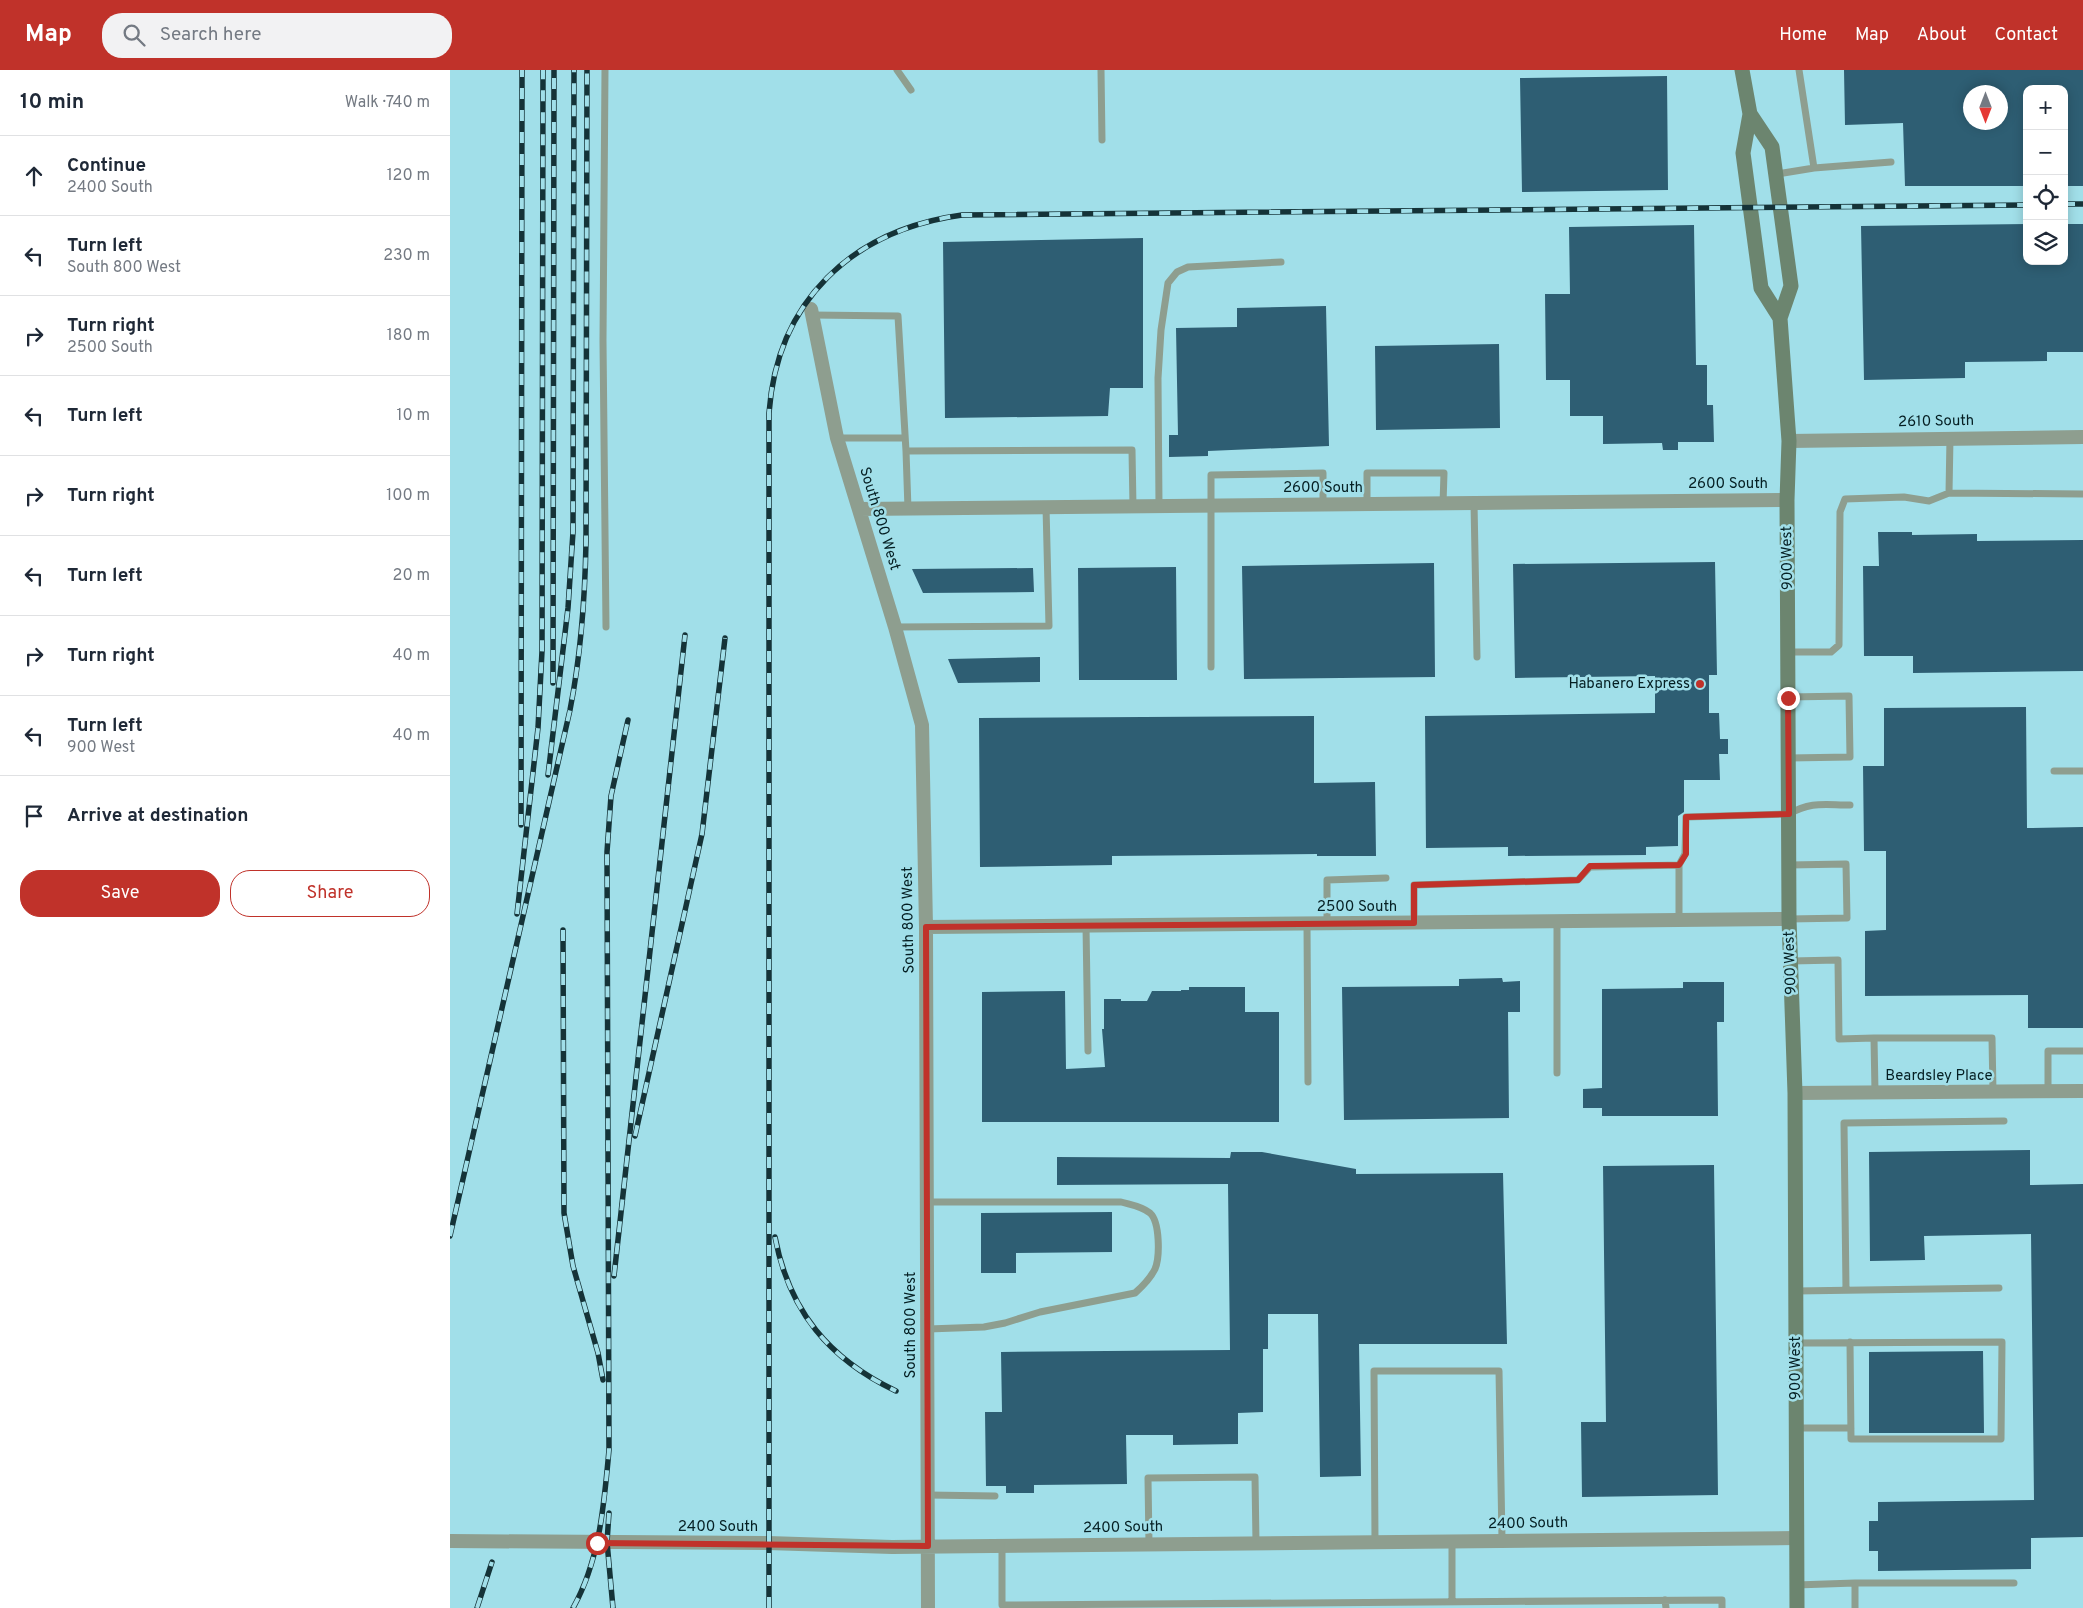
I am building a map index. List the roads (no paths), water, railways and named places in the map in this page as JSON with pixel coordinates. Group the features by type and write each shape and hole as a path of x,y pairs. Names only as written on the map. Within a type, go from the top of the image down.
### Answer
{"main road":[{"name":"900 West","path":"1742,70 1750,114 1743,153 1761,288 1780,318"},
{"name":"900 West","path":"1750,114 1772,146 1791,286 1780,318 1789,440 1787,500 1789,919 1795,1092 1797,1608"}],"street":[{"name":"South 800 West","path":"811,312 837,438 895,627 922,725 926,927 928,1608"},
{"name":"2610 South","path":"1789,440 2083,437"},
{"name":"2600 South","path":"859,509 1787,500"},
{"name":"2500 South","path":"926,927 1789,919"},
{"name":"Beardsley Place","path":"1795,1092 2083,1091"},
{"name":"2400 South","path":"450,1542 928,1546 1796,1538"}],"lane":[{"path":"605,70 603,341 606,627"},
{"path":"897,70 911,90"},
{"path":"1102,70 1102,140"},
{"path":"1799,70 1814,168"},
{"path":"1777,174 1814,168 1891,162"},
{"path":"1159,506 1158,378 1161,330 1168,283 1177,272 1188,267 1281,262"},
{"path":"811,312 898,316 908,509"},
{"path":"837,438 905,438"},
{"path":"1949,493 1950,438"},
{"path":"906,450 1132,450 1133,506"},
{"path":"1211,667 1211,475 1322,473 1323,504"},
{"path":"1367,504 1367,473 1444,473 1443,504"},
{"path":"1788,652 1831,652 1838,645 1840,512 1845,499 1904,496 1929,501 1949,493 2083,494"},
{"path":"1474,503 1477,657"},
{"path":"895,627 1049,626 1046,507"},
{"path":"1788,698 1849,696 1850,757 1788,758"},
{"path":"2054,771 2083,771"},
{"path":"1679,920 1679,865 1686,854 1686,817 1789,814 1803,806 1850,805"},
{"path":"1789,865 1846,864 1847,918 1789,919"},
{"path":"1414,923 1414,885 1578,880 1590,866 1679,865"},
{"path":"1327,923 1328,880 1386,878"},
{"path":"1557,921 1557,1073"},
{"path":"1307,924 1308,1082"},
{"path":"1086,926 1088,1051"},
{"path":"1791,960 1838,960 1839,1039 1992,1038 1992,1092"},
{"path":"1874,1038 1875,1092"},
{"path":"2048,1091 2048,1051 2083,1051"},
{"path":"1846,1290 1844,1123 2004,1120"},
{"path":"926,1202 1121,1202 1141,1207 1152,1215 1157,1230 1158,1250 1155,1268 1146,1283 1135,1293 1040,1312 1005,1323 984,1327 928,1329"},
{"path":"1795,1290 1999,1288"},
{"path":"1796,1343 1850,1342 2002,1342 2001,1439 1851,1439 1850,1342"},
{"path":"1375,1542 1374,1371 1499,1371 1502,1540"},
{"path":"1796,1428 1851,1428"},
{"path":"1148,1544 1148,1478 1255,1477 1256,1543"},
{"path":"928,1495 995,1496"},
{"path":"1452,1541 1452,1602"},
{"path":"1002,1545 1002,1606 1452,1602 1666,1604 1722,1600 1722,1608"},
{"path":"1855,1583 1855,1608"},
{"path":"1796,1585 2014,1583"}],"railway":[{"path":"521,825 522,70"},
{"path":"517,914 538,728 542,651 543,70"},
{"path":"553,683 554,70"},
{"path":"548,775 568,608 573,532 574,70"},
{"path":"450,1236 570,710 580,647 586,542 587,70"},
{"path":"2068,204 2083,204"},
{"path":"769,1608 769,413 775,373 787,337 805,305 827,278 855,255 887,237 922,223 962,215 2023,205"},
{"path":"614,1276 685,635"},
{"path":"635,1136 702,834 725,638"},
{"path":"573,1608 582,1590 595,1551 603,1511 609,1450 607,852 611,796 628,720"},
{"path":"563,930 564,1213 573,1266 598,1353 603,1380"},
{"path":"775,1237 781,1264 790,1288 816,1330 832,1348 851,1364 896,1391"},
{"path":"609,1513 607,1542 613,1608"},
{"path":"477,1608 492,1562"}],"place":[{"name":"Habanero Express","path":"1700,684"}]}
